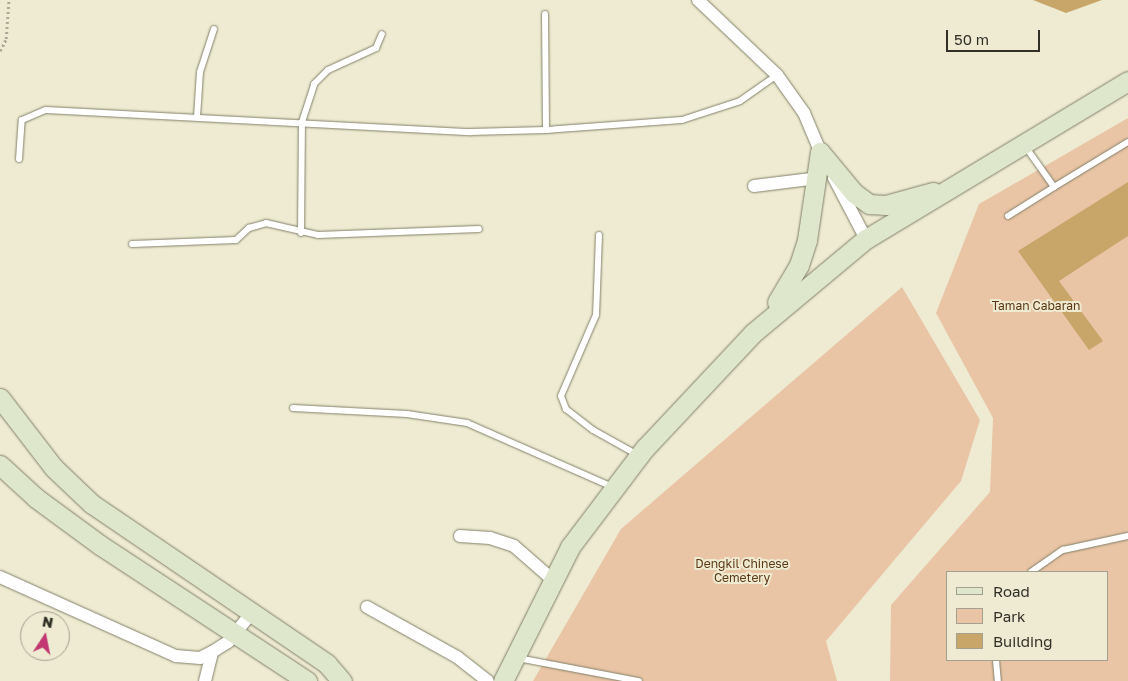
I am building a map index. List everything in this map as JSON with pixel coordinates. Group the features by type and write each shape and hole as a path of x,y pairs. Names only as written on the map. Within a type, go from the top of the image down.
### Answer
{"street":[{"path":"698,0 777,75 804,113 820,152 866,239"},
{"path":"503,681 570,546 639,455 754,333 810,281 866,239 1128,81"},
{"path":"754,333 799,265 818,178 820,152"},
{"path":"820,152 854,193 870,204 886,205 953,187"},
{"path":"754,186 818,178"},
{"path":"0,398 54,468 92,504 132,536 252,612 327,664 342,681"},
{"path":"0,465 36,498 100,545 237,632 307,681"},
{"path":"460,536 490,538 514,546 553,580"},
{"path":"0,577 176,656 200,658 212,652 237,632 252,612"},
{"path":"367,607 457,657 488,681"},
{"path":"205,681 212,652"}],"lane":[{"path":"545,14 546,130"},
{"path":"198,117 200,72 214,29"},
{"path":"301,233 302,122 314,84 328,70 376,48 382,34"},
{"path":"19,158 22,120 29,114 46,110 470,132 546,130 682,120 740,101 777,75"},
{"path":"1008,216 1128,142"},
{"path":"1024,144 1054,186"},
{"path":"132,244 236,240 249,228 266,223 301,233 479,229"},
{"path":"599,235 596,315 563,383 561,396 566,409 593,430 639,455"},
{"path":"292,408 407,414 467,423 614,488"},
{"path":"1032,571 1063,550 1128,536"},
{"path":"514,657 639,681"},
{"path":"996,661 998,681"}],"path":[{"path":"0,51 6,39 9,0"}],"green space":[{"name":"Taman Cabaran","path":"1128,118 1128,681 890,681 891,605 990,492 993,418 936,313 979,204"},
{"name":"Dengkil Chinese Cemetery","path":"902,287 980,420 961,481 826,641 837,681 533,681 621,529"}],"building":[{"path":"1033,0 1102,0 1066,13"},
{"path":"1128,182 1128,236 1059,281 1103,341 1089,350 1018,251"}]}
